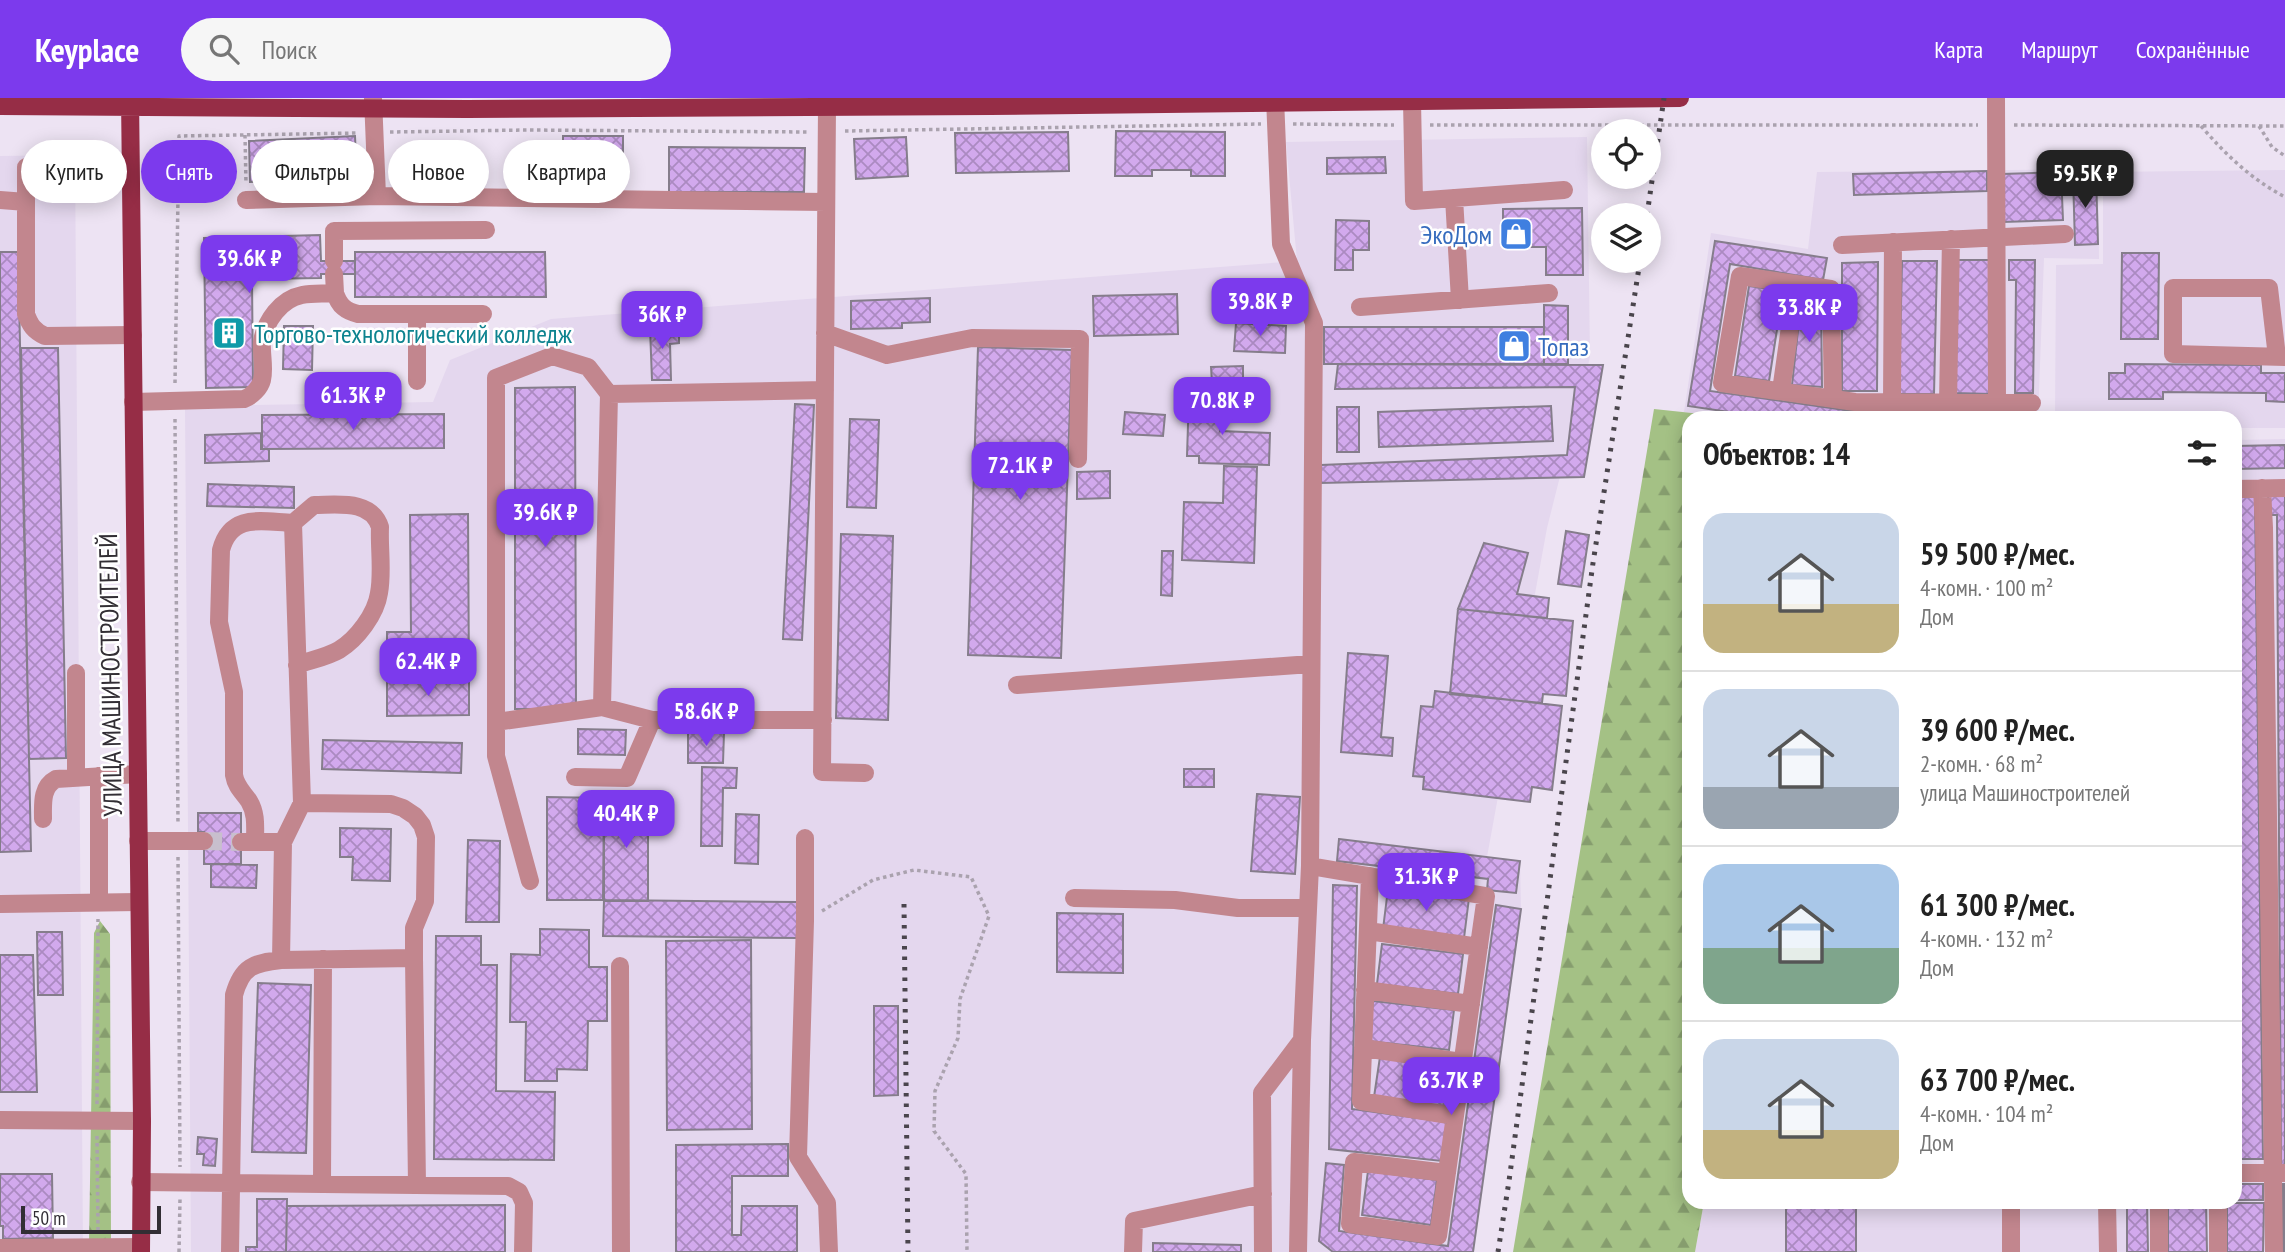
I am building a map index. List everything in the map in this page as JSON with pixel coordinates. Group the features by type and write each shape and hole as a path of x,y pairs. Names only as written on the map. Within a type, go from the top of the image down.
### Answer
{"main road":[{"path":"9,104 734,102 827,106 1186,100 1680,98"},
{"name":"УЛИЦА МАШИНОСТРОИТЕЛЕЙ","path":"130,102 142,1121 141,1249"}],"street":[{"path":"1996,98 1997,402"},
{"path":"1275,100 1281,244 1314,323 1310,866 1302,1040 1298,1252"},
{"path":"1412,101 1414,201 1564,190"},
{"path":"373,104 377,197"},
{"path":"827,106 822,772 865,773"},
{"path":"246,200 377,197 827,202"},
{"path":"1454,198 1460,300"},
{"path":"0,200 21,202"},
{"path":"26,203 26,314 34,329 45,336 133,335"},
{"path":"483,314 358,314 343,308 335,293 334,231 486,230"},
{"path":"1842,245 2065,234"},
{"path":"1948,402 1951,239"},
{"path":"1892,402 1893,242"},
{"path":"1833,399 1831,289 1740,276 1722,383 1781,391 1833,399 1854,402 2032,402"},
{"path":"1781,391 1796,284"},
{"path":"2173,288 2269,288 2281,357 2174,354 2173,288"},
{"path":"134,402 250,397 262,379 264,334 267,324 278,309 303,295 335,293"},
{"path":"1360,307 1549,293"},
{"path":"417,314 417,381"},
{"path":"825,333 887,355 972,338 1080,339 1079,459"},
{"path":"530,881 496,756 495,378 552,356 587,367 609,394 602,707"},
{"path":"609,394 825,390"},
{"path":"2262,488 2280,1173 2274,1252"},
{"path":"2242,489 2285,488"},
{"path":"283,842 248,842 256,819 234,775 234,692 219,622 221,550 229,532 245,522 293,523 314,505 360,506 373,514 380,527 379,594 365,624 353,639 337,651 298,665"},
{"path":"281,960 283,842 302,803 293,523"},
{"path":"1017,685 1311,664"},
{"path":"76,673 76,776"},
{"path":"496,722 602,707 652,720 823,720"},
{"path":"575,777 626,778 652,720"},
{"path":"43,819 44,792 50,782 62,777 138,774"},
{"path":"99,776 99,903"},
{"path":"302,803 391,804 415,816 426,837 425,901 414,928 417,1185"},
{"path":"805,838 798,1157 827,1203 829,1252"},
{"path":"138,841 204,841"},
{"path":"1310,866 1486,896 1462,1062 1455,1116 1447,1173 1438,1236 1350,1224 1354,1162 1447,1173"},
{"path":"1370,876 1361,1101 1455,1116"},
{"path":"1074,898 1175,900 1238,908 1308,908"},
{"path":"0,904 138,902"},
{"path":"1368,931 1479,947"},
{"path":"230,1252 234,995 237,983 255,963 281,960 414,958"},
{"path":"322,1184 323,959"},
{"path":"620,966 621,1252"},
{"path":"1365,990 1471,1003"},
{"path":"1263,1252 1262,1093 1302,1040"},
{"path":"1363,1048 1462,1062"},
{"path":"0,1120 142,1121"},
{"path":"2242,1173 2280,1173"},
{"path":"140,1182 508,1186 522,1196 524,1203 523,1252"},
{"path":"1133,1252 1134,1221 1263,1194"},
{"path":"2011,1209 2011,1252"},
{"path":"2107,1209 2108,1252"},
{"path":"2159,1209 2159,1252"},
{"path":"2218,1209 2218,1252"},
{"path":"0,1248 141,1249"}],"path":[{"path":"179,1252 174,401 179,136 527,130 827,132 1275,124 1979,125"},
{"path":"2007,125 2285,126"},
{"path":"2201,126 2227,156 2262,185 2285,197"},
{"path":"2259,126 2272,147 2285,156"},
{"path":"245,135 246,200"},
{"path":"805,921 873,880 914,870 971,877 989,916 960,999 958,1038 935,1091 934,1131 965,1174 967,1252"},
{"path":"98,1247 99,903"}],"shaded area":[{"path":"1587,137 1590,357 1547,528 1487,857 1520,861 1521,909 1473,1252 191,1252 185,406 433,402 450,360 551,319 1297,261 1286,142"},
{"path":"0,156 21,156 21,203 75,203 83,1252 0,1252"},
{"path":"2098,169 2099,259 2044,258 2038,411 1684,411 1711,233 1808,249 1817,172"},
{"path":"2285,170 2285,428 2242,428 2242,411 2055,411 2056,265 2103,264 2103,172"},
{"path":"2285,439 2285,1252 1695,1252 1703,1209 2242,1209 2242,440"}],"green space":[{"path":"1654,409 1682,412 1682,1209 1703,1209 1695,1252 1513,1252"},
{"path":"100,921 110,934 111,1244 89,1244 94,933"}],"building":[{"path":"1116,131 1225,132 1225,176 1191,176 1191,170 1152,170 1152,176 1115,176"},
{"path":"1068,132 1069,171 956,173 955,133"},
{"path":"355,136 355,140 270,140"},
{"path":"563,136 623,136 623,140 563,140"},
{"path":"906,137 908,176 856,179 854,139"},
{"path":"251,141 251,182 250,182"},
{"path":"669,147 805,148 804,192 669,192"},
{"path":"1385,157 1386,173 1327,174 1327,158"},
{"path":"1987,171 1987,191 1854,195 1853,174"},
{"path":"2061,172 2063,220 2003,222 2002,174"},
{"path":"2096,174 2098,244 2075,245 2073,175"},
{"path":"1582,208 1583,275 1546,275 1546,247 1503,247 1503,209"},
{"path":"1336,220 1369,221 1369,250 1353,250 1353,270 1335,270"},
{"name":"Торгово-технологический колледж","path":"320,235 321,261 355,261 355,274 321,274 321,278 252,279 253,387 206,388 204,238"},
{"path":"1715,241 1827,258 1823,280 1730,264 1710,391 1852,411 1722,411 1688,406"},
{"path":"0,252 18,252 31,851 0,852"},
{"path":"355,252 545,252 546,297 355,297"},
{"path":"2122,253 2159,253 2158,339 2121,339"},
{"path":"1957,260 1993,260 1991,394 1955,393"},
{"path":"2009,260 2035,260 2033,393 2015,393 2016,280 2009,280"},
{"path":"1902,261 1937,261 1934,394 1899,394"},
{"path":"1878,262 1877,391 1842,391 1842,263"},
{"path":"1749,286 1783,291 1769,381 1735,376"},
{"path":"1177,294 1178,334 1094,336 1093,296"},
{"path":"1802,294 1821,296 1822,387 1792,385"},
{"path":"930,298 930,322 902,323 902,328 851,329 851,301"},
{"path":"1544,305 1568,306 1568,364 1544,364"},
{"path":"1236,323 1286,326 1285,353 1234,351"},
{"path":"284,326 313,326 312,370 283,369"},
{"path":"679,327 679,343 670,344 671,380 652,380 650,328"},
{"path":"1324,327 1544,327 1544,364 1324,364"},
{"path":"978,347 1072,350 1061,658 968,655"},
{"path":"21,348 58,348 66,758 29,759"},
{"path":"1338,364 1603,365 1584,477 1321,483 1321,465 1567,455 1575,387 1335,389"},
{"path":"2125,364 2261,365 2261,373 2285,373 2285,402 2266,401 2266,393 2163,392 2163,399 2109,399 2109,373 2125,373"},
{"path":"1243,366 1243,382 1212,383 1211,367"},
{"path":"575,387 576,709 515,709 515,388"},
{"path":"1189,394 1221,395 1220,431 1270,433 1269,465 1199,463 1199,456 1187,456"},
{"path":"795,404 814,405 802,640 783,639"},
{"path":"1551,406 1553,441 1379,447 1378,412"},
{"path":"1337,407 1359,407 1359,452 1337,452"},
{"path":"1125,412 1165,415 1163,436 1123,434"},
{"path":"444,414 444,448 262,449 262,415"},
{"path":"850,419 879,420 876,508 847,507"},
{"path":"261,433 261,449 269,449 269,461 205,463 205,435"},
{"path":"2285,445 2285,468 2242,469 2242,446"},
{"path":"1224,466 1257,467 1254,563 1182,560 1184,502 1223,503"},
{"path":"1110,471 1110,498 1077,499 1077,472"},
{"path":"208,484 294,487 294,508 207,506"},
{"path":"2268,495 2285,495 2285,1165 2281,1165 2277,515 2269,515"},
{"path":"2242,497 2255,497 2263,1159 2242,1159"},
{"path":"468,514 469,681 387,681 387,632 411,632 410,515"},
{"path":"1566,531 1589,535 1581,587 1558,584"},
{"path":"841,534 893,536 888,720 836,718"},
{"path":"1484,543 1528,553 1517,594 1549,598 1547,618 1458,609"},
{"path":"1162,551 1173,551 1172,596 1161,595"},
{"path":"1458,609 1573,621 1566,696 1543,694 1542,703 1450,694"},
{"path":"1348,653 1388,656 1381,737 1393,738 1392,756 1341,752"},
{"path":"387,681 469,681 469,715 387,716"},
{"path":"1435,691 1562,706 1552,790 1532,787 1530,802 1423,789 1424,777 1413,776 1421,706 1433,707"},
{"path":"578,729 626,730 625,755 578,754"},
{"path":"688,733 724,733 723,763 688,763"},
{"path":"323,740 462,743 461,773 322,769"},
{"path":"702,767 737,768 736,788 723,788 722,846 701,846"},
{"path":"1184,769 1214,769 1214,787 1184,787"},
{"path":"1257,794 1300,797 1295,874 1251,871"},
{"path":"547,797 604,798 603,900 547,900"},
{"path":"604,798 648,798 648,901 604,901"},
{"path":"198,813 241,813 241,864 204,864 204,832 198,832"},
{"path":"736,814 759,815 758,864 735,863"},
{"path":"340,828 391,829 390,881 352,880 353,857 340,857"},
{"path":"1339,839 1520,861 1516,893 1487,890 1488,879 1337,861"},
{"path":"468,840 500,841 499,922 466,922"},
{"path":"211,864 257,865 256,888 211,887"},
{"path":"1333,885 1357,886 1352,1109 1447,1122 1442,1161 1329,1149"},
{"path":"1388,889 1469,898 1464,938 1383,929"},
{"path":"604,900 797,902 797,938 603,936"},
{"path":"1496,905 1521,909 1473,1252 1333,1252 1319,1241 1326,1163 1344,1165 1339,1231 1448,1246"},
{"path":"1057,913 1123,914 1123,973 1057,972"},
{"path":"540,929 589,930 589,967 607,967 607,1021 588,1021 587,1070 557,1069 557,1081 525,1081 526,1022 510,1022 511,954 540,955"},
{"path":"37,932 62,932 63,995 38,995"},
{"path":"436,936 481,936 481,965 497,965 496,1091 555,1092 554,1160 434,1159"},
{"path":"751,940 752,1129 667,1130 666,941"},
{"path":"1382,944 1463,954 1458,994 1377,984"},
{"path":"0,955 33,955 37,1092 0,1092"},
{"path":"258,983 311,985 306,1153 252,1152"},
{"path":"1373,1001 1454,1010 1449,1050 1368,1041"},
{"path":"874,1006 898,1006 898,1095 874,1096"},
{"path":"1380,1057 1451,1067 1446,1107 1374,1097"},
{"path":"198,1137 217,1139 215,1166 203,1165 204,1154 197,1154"},
{"path":"788,1144 788,1176 732,1176 732,1235 741,1235 742,1206 797,1206 797,1252 676,1252 676,1145"},
{"path":"1368,1171 1437,1180 1431,1225 1362,1215"},
{"path":"0,1174 52,1174 53,1238 3,1239 3,1226 0,1226"},
{"path":"2242,1184 2263,1184 2263,1200 2242,1200"},
{"path":"2285,1184 2285,1252 2283,1252"},
{"path":"257,1199 287,1199 286,1252 246,1252 246,1247 257,1247"},
{"path":"2242,1203 2264,1203 2263,1252 2227,1252 2227,1209 2242,1209"},
{"path":"505,1205 505,1252 286,1252 287,1206"},
{"path":"1786,1209 1856,1209 1856,1252 1786,1252"},
{"path":"2127,1209 2147,1209 2148,1252 2127,1252"},
{"path":"2168,1209 2206,1209 2207,1252 2168,1252"},
{"path":"1153,1243 1241,1245 1241,1252 1153,1252"}],"tunnel":[{"path":"204,841 241,842"}],"railway":[{"path":"1649,203 1664,98"},
{"path":"1498,1252 1593,563 1638,273"},
{"path":"904,904 908,1252"}],"place":[{"name":"ЭкоДом","path":"1516,234"},
{"name":"Торгово-технологический колледж","path":"229,333"},
{"name":"Топаз","path":"1514,346"}]}
